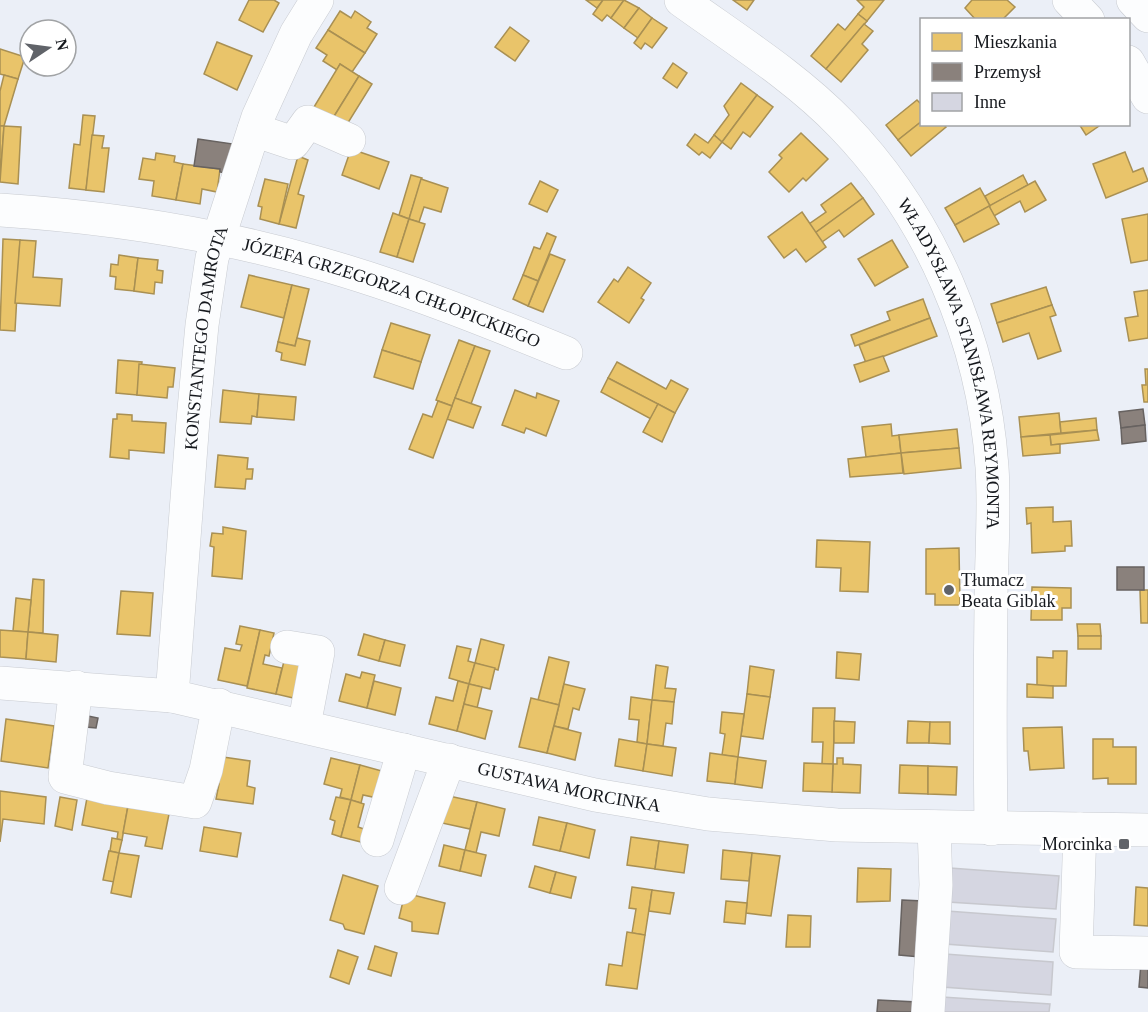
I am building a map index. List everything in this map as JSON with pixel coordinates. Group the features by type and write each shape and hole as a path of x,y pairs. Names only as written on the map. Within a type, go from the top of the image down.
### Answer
{"street":[{"name":"KONSTANTEGO DAMROTA","path":"172,696 202,326 212,258 254,130 296,34 317,0"},
{"name":"WŁADYSŁAWA STANISŁAWA REYMONTA","path":"681,0 820,105 859,143 903,199 945,277 958,309 970,342 982,394 992,470 991,828"},
{"path":"1069,0 1086,18"},
{"path":"1133,0 1148,16"},
{"path":"1130,66 1148,97"},
{"path":"254,130 293,143 308,122 349,140"},
{"name":"JÓZEFA GRZEGORZA CHŁOPICKIEGO","path":"0,210 107,219 219,238 318,263 385,285 566,353"},
{"path":"287,647 318,652 304,726"},
{"name":"GUSTAWA MORCINKA","path":"0,683 172,696 219,705 595,795 708,814 837,825 1148,830"},
{"path":"76,687 65,777 108,788 195,802 206,770 219,705"},
{"path":"377,840 404,750"},
{"path":"401,888 449,760"},
{"path":"928,1012 936,885 934,827"},
{"path":"1080,829 1076,952 1148,953"}],"building: Mieszkania":[{"path":"249,0 274,0 279,3 263,32 239,20"},
{"path":"586,0 603,0 597,8"},
{"path":"603,0 624,0 611,18 607,15 602,21 593,14"},
{"path":"624,0 639,8 624,28 611,18"},
{"path":"733,0 754,0 747,10"},
{"path":"857,0 884,0 867,21 858,14 864,7"},
{"path":"972,0 1007,0 1015,7 1004,18 974,18 965,8"},
{"path":"639,8 652,18 638,38 624,28"},
{"path":"340,11 351,18 355,11 371,22 367,28 377,34 365,53 328,30"},
{"path":"858,14 867,21 826,69 811,56 838,24 845,30"},
{"path":"652,18 667,28 652,48 645,43 641,49 634,43"},
{"path":"864,24 873,31 862,44 868,50 841,82 826,69"},
{"path":"510,27 529,41 515,61 495,47"},
{"path":"328,30 365,53 352,72 340,64 337,70 323,61 327,55 316,48"},
{"path":"217,42 252,56 237,90 204,74"},
{"path":"0,49 18,55 18,79 0,74"},
{"path":"673,63 687,73 677,88 663,78"},
{"path":"340,64 359,76 333,118 314,107"},
{"path":"4,75 18,79 4,126 0,126 0,91"},
{"path":"359,76 372,84 346,126 333,118"},
{"path":"741,83 757,95 722,142 714,135 729,115 724,106"},
{"path":"757,95 773,107 750,137 743,132 731,149 722,142"},
{"path":"917,100 920,103 920,123 898,140 886,125"},
{"path":"83,115 95,116 86,190 69,188 74,144 80,145"},
{"path":"920,123 920,126 946,127 911,156 898,140"},
{"path":"0,126 4,126 0,182"},
{"path":"4,126 21,127 18,184 0,182"},
{"path":"1080,126 1099,126 1086,135"},
{"path":"801,133 828,159 806,181 803,178 789,192 769,172 782,158 779,155"},
{"path":"695,134 708,143 714,135 722,142 710,158 702,152 699,155 687,145"},
{"path":"92,135 104,136 102,148 109,148 104,192 86,190"},
{"path":"351,149 389,162 379,189 342,175"},
{"path":"1125,152 1133,172 1143,168 1148,181 1106,198 1093,164"},
{"path":"156,153 175,156 174,162 183,164 176,200 152,196 154,181 139,179 143,158 155,160"},
{"path":"298,156 308,160 298,194 304,196 296,228 279,224"},
{"path":"183,164 220,169 217,192 202,189 200,204 176,200"},
{"path":"411,175 422,178 409,219 399,215"},
{"path":"1023,175 1028,185 990,206 985,196"},
{"path":"265,179 288,184 279,224 260,219 262,207 258,206"},
{"path":"421,179 448,188 441,212 424,207 419,222 409,219"},
{"path":"540,181 558,190 547,212 529,204"},
{"path":"1035,181 1046,200 1025,212 1020,201 994,216 989,206"},
{"path":"851,183 863,198 815,233 809,224 826,212 821,205"},
{"path":"980,188 990,206 955,225 945,208"},
{"path":"863,198 874,214 844,237 839,230 822,242 815,233"},
{"path":"989,206 999,224 964,242 955,225"},
{"path":"802,212 826,247 806,262 796,249 784,258 768,237"},
{"path":"393,213 409,219 397,257 380,252"},
{"path":"1148,214 1148,260 1131,263 1122,219"},
{"path":"409,219 425,224 413,262 397,257"},
{"path":"547,233 556,237 538,281 523,275 534,247 540,249"},
{"path":"3,239 20,240 15,331 0,330"},
{"path":"20,240 36,241 33,277 62,279 60,306 15,303"},
{"path":"892,240 908,267 875,286 858,259"},
{"path":"550,254 565,260 543,312 528,306"},
{"path":"119,255 138,258 134,291 115,289 116,277 110,276 111,264 118,265"},
{"path":"138,258 158,260 157,270 163,271 162,283 155,282 154,294 134,291"},
{"path":"628,267 651,283 641,298 644,300 629,323 598,302 614,279 618,282"},
{"path":"249,275 292,285 284,318 241,307"},
{"path":"523,275 538,281 528,306 513,299"},
{"path":"292,285 309,289 295,346 278,342"},
{"path":"1046,287 1052,305 997,323 991,304"},
{"path":"1148,290 1148,338 1129,341 1125,318 1138,316 1134,292"},
{"path":"923,299 930,318 855,346 851,335 890,320 887,312"},
{"path":"1052,305 1056,315 1050,317 1061,351 1038,359 1029,333 1003,342 997,323"},
{"path":"930,318 937,336 866,363 859,345"},
{"path":"391,323 430,335 421,362 382,350"},
{"path":"297,338 310,341 305,365 281,360 282,353 276,351 278,342 295,346"},
{"path":"459,340 475,346 452,406 436,400"},
{"path":"475,346 490,351 471,404 455,398"},
{"path":"382,350 421,362 413,389 374,377"},
{"path":"883,356 889,371 860,382 854,365"},
{"path":"118,360 142,362 137,395 116,393"},
{"path":"617,362 666,389 671,380 688,389 675,413 608,378"},
{"path":"139,364 175,368 173,387 168,387 167,398 137,395"},
{"path":"1145,369 1148,369 1148,402 1144,402 1142,385 1146,385"},
{"path":"608,378 658,404 651,419 601,392"},
{"path":"223,390 259,394 257,417 252,416 251,424 220,422"},
{"path":"515,390 536,398 537,393 559,401 546,436 526,428 524,433 502,425"},
{"path":"259,394 296,397 294,420 257,417"},
{"path":"455,398 481,407 473,428 447,419"},
{"path":"438,401 452,406 433,458 409,449 423,414 432,417"},
{"path":"658,404 675,413 662,442 643,432"},
{"path":"1059,413 1061,433 1021,437 1019,417"},
{"path":"117,414 132,415 132,421 166,423 164,453 129,450 129,459 110,457 113,419 117,419"},
{"path":"1096,418 1097,430 1061,433 1060,422"},
{"path":"891,424 892,436 899,435 901,453 866,457 862,427"},
{"path":"957,429 959,448 901,453 899,435"},
{"path":"1097,430 1099,440 1051,445 1050,435"},
{"path":"1050,435 1051,445 1060,444 1060,453 1023,456 1021,437"},
{"path":"959,448 961,468 904,474 901,453"},
{"path":"901,453 903,473 850,477 848,459"},
{"path":"218,455 248,458 247,469 253,469 252,479 246,479 245,489 215,487"},
{"path":"1053,507 1053,522 1071,521 1072,546 1065,546 1065,551 1032,553 1031,523 1027,524 1026,508"},
{"path":"223,527 246,531 242,579 212,576 214,547 210,546 212,533 223,534"},
{"path":"817,540 870,542 868,592 840,591 841,568 816,567"},
{"path":"959,548 960,605 935,605 935,594 926,594 926,549"},
{"path":"33,579 44,580 43,633 28,632"},
{"path":"1032,587 1071,588 1071,608 1062,608 1062,620 1031,620"},
{"path":"1140,590 1148,590 1148,623 1141,623"},
{"path":"121,591 153,593 150,636 117,634"},
{"path":"16,598 31,600 28,632 13,631"},
{"path":"1077,624 1100,624 1101,636 1078,636"},
{"path":"240,626 260,630 247,686 218,680 225,648 240,651 242,645 236,644"},
{"path":"0,630 28,632 26,659 0,657"},
{"path":"260,630 274,633 269,656 265,655 263,664 282,668 276,694 247,688"},
{"path":"28,632 58,635 56,662 26,659"},
{"path":"364,634 385,640 379,661 358,655"},
{"path":"1078,636 1101,636 1101,649 1078,649"},
{"path":"481,639 504,645 498,670 475,663"},
{"path":"385,640 405,645 400,666 379,661"},
{"path":"457,646 471,649 468,661 475,663 469,684 449,678"},
{"path":"1053,651 1067,651 1066,686 1037,686 1037,657 1053,658"},
{"path":"837,652 861,654 859,680 836,678"},
{"path":"285,657 310,662 302,700 276,694"},
{"path":"549,657 569,662 559,705 538,700"},
{"path":"475,663 495,668 490,689 469,684"},
{"path":"656,665 668,667 665,688 676,689 674,702 652,700"},
{"path":"750,666 774,670 770,697 747,694"},
{"path":"362,672 375,675 367,708 339,701 346,674 360,678"},
{"path":"374,681 401,688 395,715 367,708"},
{"path":"458,681 469,684 457,731 429,724 436,697 453,701"},
{"path":"469,684 482,687 477,708 464,704"},
{"path":"564,684 585,689 579,710 573,708 568,729 554,726"},
{"path":"1027,684 1053,686 1053,698 1027,697"},
{"path":"747,694 770,697 763,739 741,736"},
{"path":"631,697 652,700 647,744 637,742 639,720 629,719"},
{"path":"531,698 559,705 547,753 519,747"},
{"path":"652,700 674,702 672,724 666,723 663,746 647,744"},
{"path":"464,704 492,711 485,739 457,731"},
{"path":"813,708 835,708 833,764 822,764 823,742 812,742"},
{"path":"722,712 744,714 738,757 722,755 725,734 720,733"},
{"path":"6,719 54,726 48,768 1,761"},
{"path":"834,721 855,722 854,743 834,743"},
{"path":"908,721 930,722 929,743 907,743"},
{"path":"930,722 950,722 950,744 929,743"},
{"path":"554,726 581,733 575,760 547,753"},
{"path":"1062,727 1064,768 1030,770 1028,751 1024,751 1023,728"},
{"path":"619,739 647,744 643,771 615,766"},
{"path":"1093,739 1113,739 1113,747 1136,747 1136,784 1108,784 1108,778 1093,779"},
{"path":"647,744 676,748 672,776 643,771"},
{"path":"710,753 738,757 735,784 707,781"},
{"path":"223,757 250,761 247,786 255,788 253,804 216,799 219,784 212,783"},
{"path":"738,757 766,761 762,788 735,784"},
{"path":"331,758 360,765 351,800 340,797 342,789 324,784"},
{"path":"837,758 843,758 843,764 861,765 860,793 832,792 833,764 837,764"},
{"path":"804,763 833,764 832,792 803,791"},
{"path":"360,765 389,773 382,799 363,795 361,803 351,800"},
{"path":"900,765 928,766 928,794 899,793"},
{"path":"928,766 957,767 956,795 928,794"},
{"path":"0,791 46,797 44,824 3,819 0,842"},
{"path":"449,796 477,802 470,829 442,823"},
{"path":"60,797 77,800 72,830 55,826"},
{"path":"336,797 351,800 341,837 332,834 335,821 330,819"},
{"path":"87,798 128,806 122,840 117,839 118,832 82,825"},
{"path":"351,800 364,804 358,827 364,829 361,842 341,837"},
{"path":"477,802 505,809 499,836 481,832 476,853 465,850"},
{"path":"128,806 169,814 162,849 145,846 147,837 123,833"},
{"path":"539,817 567,823 560,851 533,845"},
{"path":"567,823 595,830 589,858 560,851"},
{"path":"204,827 241,833 237,857 200,851"},
{"path":"631,837 659,841 655,869 627,865"},
{"path":"112,838 122,840 119,853 110,851"},
{"path":"659,841 688,845 684,873 655,869"},
{"path":"444,845 465,850 460,871 439,866"},
{"path":"465,850 486,855 481,876 460,871"},
{"path":"723,850 752,853 749,881 721,879"},
{"path":"109,851 119,853 114,882 103,880"},
{"path":"119,853 139,856 131,897 111,893"},
{"path":"752,853 780,856 771,916 746,913"},
{"path":"535,866 556,872 550,893 529,887"},
{"path":"858,868 891,869 890,901 857,902"},
{"path":"556,872 576,877 571,898 550,893"},
{"path":"343,875 378,886 364,934 345,929 343,924 330,920"},
{"path":"632,887 652,890 645,935 632,933 636,909 629,908"},
{"path":"1136,887 1148,888 1148,926 1134,925"},
{"path":"652,890 674,893 670,914 649,911"},
{"path":"405,893 445,903 438,934 412,931 412,922 399,918"},
{"path":"726,901 747,903 745,924 724,922"},
{"path":"788,915 811,916 810,947 786,947"},
{"path":"627,932 645,935 637,989 606,985 609,964 622,966"},
{"path":"375,946 397,953 391,976 368,969"},
{"path":"338,950 358,957 349,984 330,977"}],"building: Przemysł":[{"path":"198,139 233,144 225,173 220,172 220,169 194,166"},
{"path":"1143,409 1145,425 1121,428 1119,412"},
{"path":"1145,425 1146,441 1122,444 1121,428"},
{"path":"1117,567 1144,567 1144,590 1117,590"},
{"path":"88,716 98,718 96,728 86,727"},
{"path":"902,900 923,901 920,957 899,955"},
{"path":"1141,963 1148,964 1148,988 1139,987"},
{"path":"878,1000 917,1002 917,1012 877,1012"}],"building: Inne":[{"path":"950,868 1059,876 1056,909 948,902"},
{"path":"947,911 1056,919 1053,952 945,944"},
{"path":"945,954 1053,962 1051,995 942,987"},
{"path":"942,997 1050,1004 1049,1012 941,1012"}],"place":[{"name":"Tłumacz Beata Giblak","path":"949,590"},
{"name":"Morcinka","path":"1124,844"}]}
